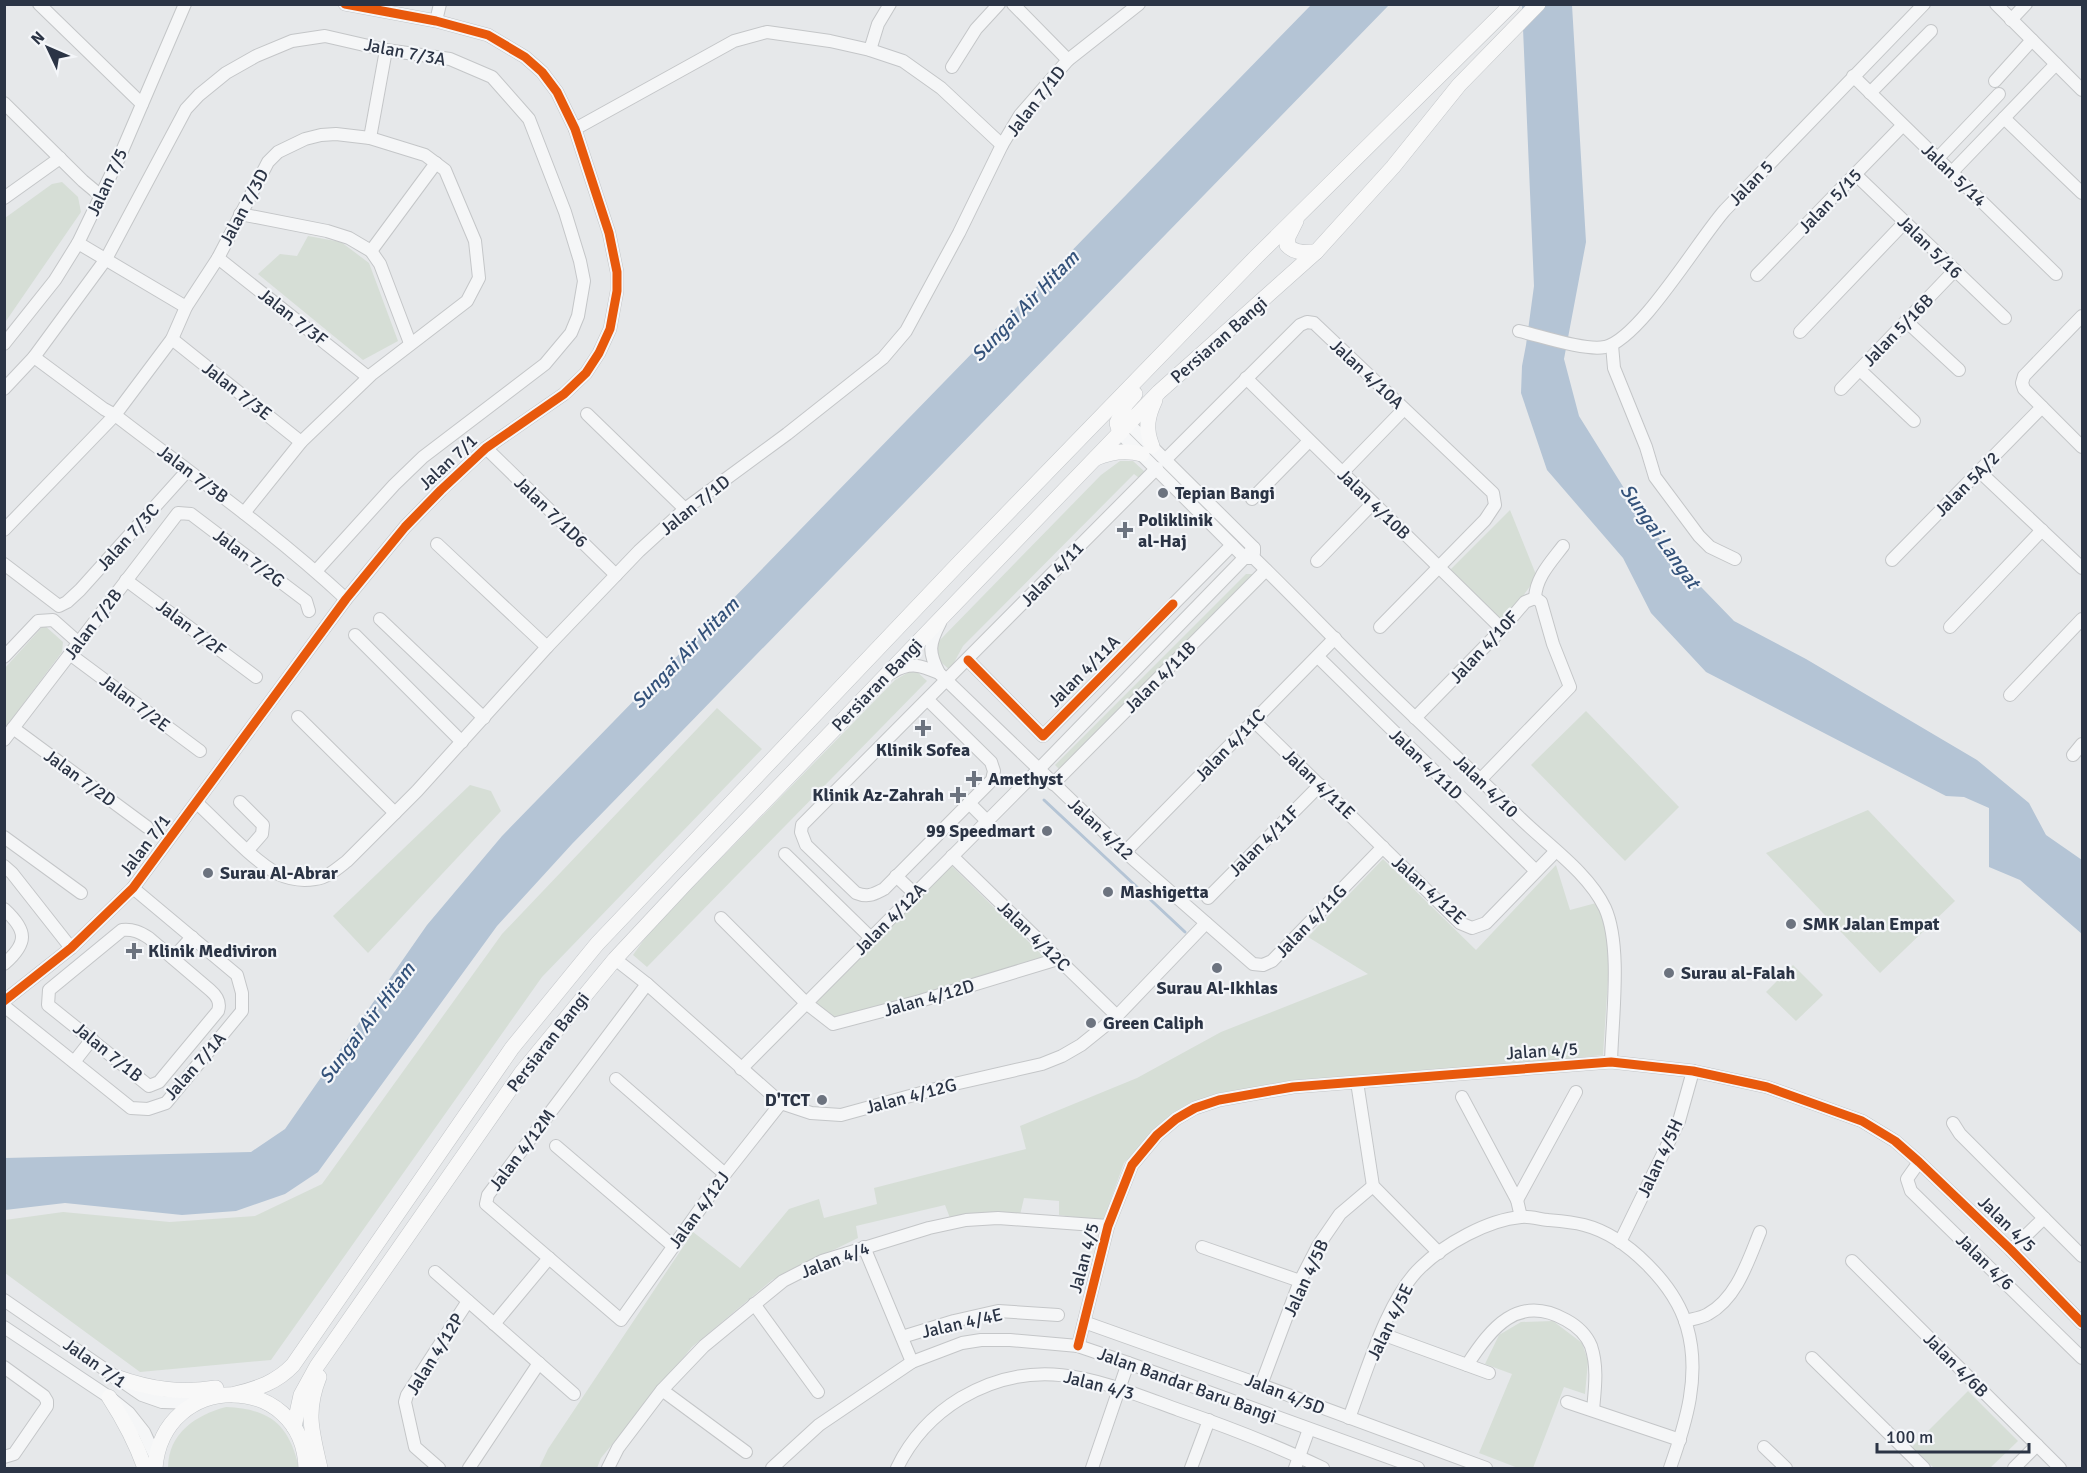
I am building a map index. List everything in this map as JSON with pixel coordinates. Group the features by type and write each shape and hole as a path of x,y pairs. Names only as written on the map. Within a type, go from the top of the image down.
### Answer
{"main road":[{"name":"Persiaran Bangi","path":"195,1403 214,1396 235,1394 258,1387 274,1380 293,1365 512,1048 597,944 1256,257 1512,4"},
{"name":"Persiaran Bangi","path":"294,1427 301,1395 317,1366 522,1072 615,959 1096,458 1122,426 1316,252 1393,167 1459,85 1538,4"},
{"path":"1300,213 1288,237 1287,245 1293,250 1316,252"},
{"path":"1003,520 1020,512 1102,428 1122,426 1126,404 1240,285 1256,257"},
{"path":"1096,458 1108,453 1147,450 1148,417 1159,392"},
{"path":"320,1468 310,1407 319,1376 337,1339"},
{"path":"117,1377 165,1391 206,1390 256,1378 275,1368 306,1346"},
{"path":"235,1394 262,1400 274,1407 294,1427 303,1448 306,1468"},
{"path":"109,1397 152,1465"},
{"path":"152,1465 162,1439 172,1422 195,1403"}],"street":[{"path":"39,4 142,104"},
{"name":"Jalan 7/1","path":"4,1001 71,948 134,888 346,599 405,527 486,448 564,394 586,373 610,329 615,309 617,272 609,234 575,129 557,93 542,72 525,57 488,35 436,21 345,4"},
{"path":"436,21 440,4"},
{"path":"870,50 878,24 890,4"},
{"path":"952,67 976,29 999,4"},
{"path":"1013,4 1068,60"},
{"name":"Jalan 7/1D","path":"196,803 248,850 280,875 300,880 317,879 335,871 347,861 396,813 616,575 686,509 787,434 883,358 906,331 960,233 1002,145 1020,115 1068,60 1139,4"},
{"name":"Jalan 5","path":"1612,345 1631,329 1661,296 1725,210 1924,4"},
{"path":"1996,4 2082,90"},
{"path":"2011,20 2026,4"},
{"name":"Jalan 7/5","path":"4,344 55,280 78,243 142,104 180,7"},
{"path":"1870,93 1931,31"},
{"path":"575,129 734,41 767,32 830,41 870,50 903,61 941,87 1002,145"},
{"name":"Jalan 7/3A","path":"4,389 34,357 106,259 186,109 226,73 256,56 292,41 325,36 386,50 450,60 492,77 529,119 565,212 584,280 578,316 571,333 545,364 423,458 394,485 316,571"},
{"path":"1995,81 2032,40"},
{"path":"370,138 386,50"},
{"path":"1952,172 2056,64"},
{"name":"Jalan 5/14","path":"1853,76 2056,274"},
{"path":"1938,159 1999,94"},
{"path":"4,103 101,196"},
{"path":"2004,118 2082,193"},
{"name":"Jalan 5/15","path":"1757,275 1902,126"},
{"name":"Jalan 7/3D","path":"4,530 115,415 172,339 186,307 218,258 268,162 278,152 321,135 336,134 370,138 424,155 436,163"},
{"path":"4,198 60,158"},
{"path":"244,513 301,442 368,377 467,301 479,278 475,241 445,170 436,163 372,251"},
{"name":"Jalan 5/16","path":"1856,175 2005,318"},
{"path":"240,214 327,231 349,238 372,251 380,264 410,343"},
{"path":"1800,332 1905,222"},
{"path":"78,243 186,307"},
{"name":"Jalan 7/3F","path":"218,258 368,377"},
{"name":"Jalan 5/16B","path":"1841,389 1955,270"},
{"path":"2082,316 2024,376 2022,383 2024,389 2042,408 2082,445"},
{"path":"1906,321 1959,370"},
{"name":"Jalan 4/10A","path":"1164,460 1300,325 1307,322 1314,323 1493,493 1495,505 1490,513 1439,567"},
{"path":"1519,331 1596,348 1612,345 1614,368 1646,447 1655,477 1699,536 1710,547 1735,559"},
{"name":"Jalan 7/3E","path":"172,339 301,442"},
{"name":"Jalan 7/3B","path":"34,357 244,513 316,571 346,599"},
{"path":"1860,370 1914,421"},
{"name":"Jalan 4/10B","path":"1246,378 1503,629"},
{"name":"Jalan 5A/2","path":"1892,560 2042,408"},
{"path":"1342,473 1404,409"},
{"path":"587,414 686,509"},
{"name":"Jalan 4/10","path":"1122,426 1147,450 1164,460 1266,570 1415,718 1555,852 1580,873 1594,890 1611,924 1615,948 1611,1062"},
{"path":"1252,499 1309,441"},
{"name":"Jalan 7/1D6","path":"486,448 616,575"},
{"name":"Jalan 4/10","path":"1164,460 1232,545 1251,554"},
{"name":"Jalan 4/11","path":"943,677 968,660 1164,460"},
{"name":"Jalan 7/3C","path":"4,564 59,606 67,602 187,471"},
{"path":"1980,472 2082,568"},
{"path":"1317,561 1373,503"},
{"name":"Jalan 7/2B","path":"4,740 174,517 183,512"},
{"name":"Jalan 7/2G","path":"183,512 191,514 306,601 309,611"},
{"path":"1950,627 2042,530"},
{"path":"437,544 547,648"},
{"name":"Jalan 4/11A","path":"1043,736 1232,545"},
{"path":"1535,598 1540,577 1563,546"},
{"name":"Jalan 4/11A","path":"1038,770 1251,554"},
{"path":"1380,627 1439,567"},
{"name":"Jalan 4/11B","path":"1053,784 1266,570"},
{"name":"Jalan 7/2F","path":"126,580 256,677"},
{"name":"Jalan 4/10F","path":"1415,718 1503,629 1526,602 1535,598 1541,602 1553,644 1570,685 1569,689 1480,780"},
{"name":"Jalan 4/12","path":"945,614 930,645 931,658 943,677 1125,852 1206,923"},
{"path":"380,619 484,718"},
{"path":"2010,695 2082,619"},
{"path":"4,657 38,621 53,620 79,643"},
{"path":"355,635 462,742"},
{"name":"Jalan 4/11C","path":"1125,852 1335,638"},
{"name":"Jalan 7/2E","path":"71,655 200,751"},
{"name":"Jalan 4/11D","path":"1317,657 1536,871"},
{"path":"968,660 1057,750"},
{"name":"Jalan 4/12","path":"883,679 901,667 914,664 943,677"},
{"path":"928,700 991,762 994,771 992,780 884,888 871,895 863,896 856,893 806,845 801,832 802,825 928,700 943,677"},
{"path":"298,717 396,813"},
{"name":"Jalan 4/11E","path":"1254,721 1383,847"},
{"name":"Jalan 7/2D","path":"14,728 147,827"},
{"path":"2073,755 2082,744"},
{"name":"Jalan 4/12A","path":"741,1069 1038,770"},
{"name":"Jalan 4/11F","path":"1208,898 1320,785"},
{"path":"240,802 263,825 262,834 248,850"},
{"path":"969,803 987,821"},
{"path":"4,837 81,893"},
{"name":"Jalan 4/12E","path":"1383,847 1460,924 1472,927 1486,923 1555,852"},
{"name":"Jalan 4/11G","path":"1206,923 1253,964 1268,964 1383,847"},
{"path":"785,854 871,938"},
{"name":"Jalan 4/12C","path":"952,856 1116,1016"},
{"path":"4,866 71,948"},
{"path":"896,876 915,894"},
{"path":"4,877 26,891"},
{"name":"Jalan 7/1A","path":"4,1006 131,1108 148,1109 166,1103 242,1011 242,993 237,975 134,888"},
{"path":"4,909 19,925 22,944 4,964"},
{"path":"721,918 806,1003"},
{"name":"Jalan 4/12G","path":"615,959 647,984 781,1103 811,1113 841,1115 950,1085 1042,1064 1081,1046 1116,1016 1206,923"},
{"name":"Jalan 7/1B","path":"122,930 139,932 173,958 219,1000 218,1011 159,1082 149,1086 92,1040 48,1005 49,990 122,930"},
{"path":"173,958 192,937"},
{"name":"Jalan 4/12D","path":"806,1003 830,1023 837,1024 1058,959"},
{"name":"Jalan 4/12M","path":"621,1320 486,1204 488,1195 647,984"},
{"path":"74,1062 92,1040"},
{"name":"Jalan 4/5","path":"1078,1346 1108,1226 1132,1165 1157,1135 1186,1114 1219,1100 1293,1087 1611,1062 1693,1071 1767,1087 1862,1121 1895,1141 1919,1162 2011,1250 2082,1323"},
{"name":"Jalan 4/5H","path":"1620,1242 1679,1121 1693,1071"},
{"path":"616,1079 725,1174"},
{"path":"1357,1082 1373,1186 1439,1252"},
{"path":"1517,1200 1575,1092"},
{"path":"1462,1097 1517,1200 1521,1217"},
{"name":"Jalan 4/12J","path":"621,1320 725,1174 781,1103"},
{"path":"1953,1123 1960,1134 2082,1256"},
{"path":"556,1146 673,1246"},
{"name":"Jalan 4/6","path":"1919,1162 1907,1179 1911,1191 2082,1358"},
{"name":"Jalan 4/5B","path":"1261,1385 1300,1281 1318,1246 1340,1214 1373,1186"},
{"name":"Jalan 4/5E","path":"1349,1418 1398,1297 1410,1279 1439,1252 1459,1239 1489,1225 1521,1217 1586,1226 1620,1242 1648,1265 1673,1294 1685,1321 1693,1367 1690,1404 1670,1468"},
{"name":"Jalan 4/4","path":"608,1468 618,1448 662,1390 704,1346 783,1281 812,1266 864,1247 966,1220 998,1218 1108,1226"},
{"path":"2011,1250 2044,1218"},
{"path":"1685,1321 1708,1314 1728,1297 1742,1275 1760,1232"},
{"path":"864,1247 912,1362"},
{"path":"1202,1247 1300,1281"},
{"path":"494,1323 549,1258"},
{"name":"Jalan 4/6B","path":"1852,1261 2060,1468"},
{"path":"435,1272 574,1394"},
{"name":"Jalan 7/1","path":"4,1300 142,1395 171,1403 195,1403"},
{"name":"Jalan 4/12P","path":"439,1468 415,1447 405,1402 407,1395 468,1301"},
{"path":"754,1304 818,1392"},
{"path":"1467,1365 1481,1343 1495,1327 1508,1317 1530,1310 1558,1316 1581,1331 1587,1337 1591,1347 1597,1376 1593,1410"},
{"name":"Jalan 4/4E","path":"902,1337 954,1321 998,1311 1058,1315"},
{"name":"Jalan 4/5D","path":"1084,1322 1486,1468"},
{"name":"Jalan 7/1","path":"4,1327 109,1397"},
{"path":"1382,1334 1490,1373"},
{"name":"Jalan Bandar Baru Bangi","path":"772,1468 819,1425 912,1362 962,1343 981,1340 1078,1346 1418,1468"},
{"path":"1812,1358 1924,1468"},
{"path":"469,1468 539,1363"},
{"path":"1092,1468 1128,1363"},
{"path":"4,1367 44,1396 47,1406 14,1454 4,1457"},
{"name":"Jalan 4/3","path":"897,1468 917,1436 949,1406 996,1381 1020,1375 1045,1374 1070,1376 1119,1388 1209,1420 1297,1463 1323,1468"},
{"path":"662,1390 746,1452"},
{"path":"1567,1402 1680,1440"},
{"path":"1191,1468 1209,1420"},
{"path":"1297,1463 1309,1429"},
{"path":"2013,1468 2037,1445"},
{"path":"1764,1447 1786,1468"}],"shaded area":[{"path":"62,182 78,197 81,212 6,321 5,218 52,184"},
{"path":"308,236 341,242 369,263 398,341 363,360 258,274 280,254 297,256"},
{"path":"1120,461 1133,461 1145,472 1139,478 1134,474 963,646 950,670 936,658 938,642 1101,475"},
{"path":"1510,510 1537,577 1503,623 1450,570"},
{"path":"1246,574 1253,574 1059,769 1055,765"},
{"path":"44,625 63,642 62,652 5,728 4,669"},
{"path":"914,669 927,681 647,967 633,955 650,931 895,680"},
{"path":"717,708 762,749 542,977 271,1360 140,1372 5,1273 5,1220 63,1212 170,1222 255,1216 322,1184 502,934"},
{"path":"1586,711 1679,807 1625,861 1531,765"},
{"path":"470,785 491,791 501,811 368,953 333,916"},
{"path":"1868,810 1955,901 1880,973 1766,853"},
{"path":"1383,859 1476,950 1556,865 1570,910 1596,903 1607,925 1610,949 1603,1055 1202,1100 1160,1125 1124,1163 1103,1221 1059,1215 1059,1201 1024,1198 1020,1215 971,1213 950,1218 945,1205 856,1226 858,1238 772,1280 692,1347 601,1458 597,1468 539,1468 548,1449 693,1232 740,1268 789,1209 819,1199 824,1218 877,1204 874,1188 1026,1149 1020,1126 1137,1078 1221,1032 1368,974 1308,937"},
{"path":"951,865 1045,958 912,998 833,1018 812,1003"},
{"path":"1793,965 1823,995 1796,1021 1766,992"},
{"path":"1553,1321 1582,1343 1588,1361 1585,1394 1564,1387 1533,1468 1518,1468 1479,1453 1512,1374 1485,1364 1499,1335 1521,1322"},
{"path":"1968,1391 2018,1441 1990,1468 1934,1468 1912,1447"},
{"path":"226,1407 255,1411 276,1422 290,1441 299,1468 168,1468 169,1456 178,1435 204,1415"}],"water":[{"name":"Sungai Air Hitam","path":"1311,5 1389,5 572,844 497,926 318,1172 285,1194 236,1211 182,1215 65,1203 5,1210 5,1158 251,1152 285,1129 427,925 502,836"},
{"path":"1522,5 1572,5 1586,242 1564,359 1579,416 1627,493 1673,558 1734,621 1806,659 1977,760 2029,803 2046,835 2082,860 2082,934 2020,880 1989,867 1989,808 1964,797 1946,796 1706,672 1651,613 1623,558 1547,470 1521,393 1522,366 1534,286"}],"waterway":[{"path":"1044,800 1185,932"}],"cycle path":[{"path":"4,1001 71,948 133,888 346,599 405,527 486,448 564,394 586,373 599,353 610,329 617,291 617,272 609,233 575,129 557,92 542,72 525,57 488,35 436,21 345,4"},
{"path":"968,660 1043,736 1173,604"},
{"path":"1078,1346 1108,1226 1132,1165 1157,1135 1176,1119 1195,1108 1219,1100 1293,1087 1611,1062 1693,1071 1767,1087 1862,1121 1895,1141 1919,1162 2011,1250 2082,1323"}],"place":[{"name":"Tepian Bangi","path":"1163,493"},
{"name":"Poliklinik al-Haj","path":"1125,530"},
{"name":"Klinik Sofea","path":"923,728"},
{"name":"Amethyst","path":"974,779"},
{"name":"Klinik Az-Zahrah","path":"958,795"},
{"name":"99 Speedmart","path":"1047,831"},
{"name":"Surau Al-Abrar","path":"208,873"},
{"name":"Mashigetta","path":"1108,892"},
{"name":"SMK Jalan Empat","path":"1791,924"},
{"name":"Klinik Mediviron","path":"134,951"},
{"name":"Surau Al-Ikhlas","path":"1217,968"},
{"name":"Surau al-Falah","path":"1669,973"},
{"name":"Green Caliph","path":"1091,1023"},
{"name":"D'TCT","path":"822,1100"}],"water label":[{"name":"Sungai Langat","path":"1660,536"}]}
